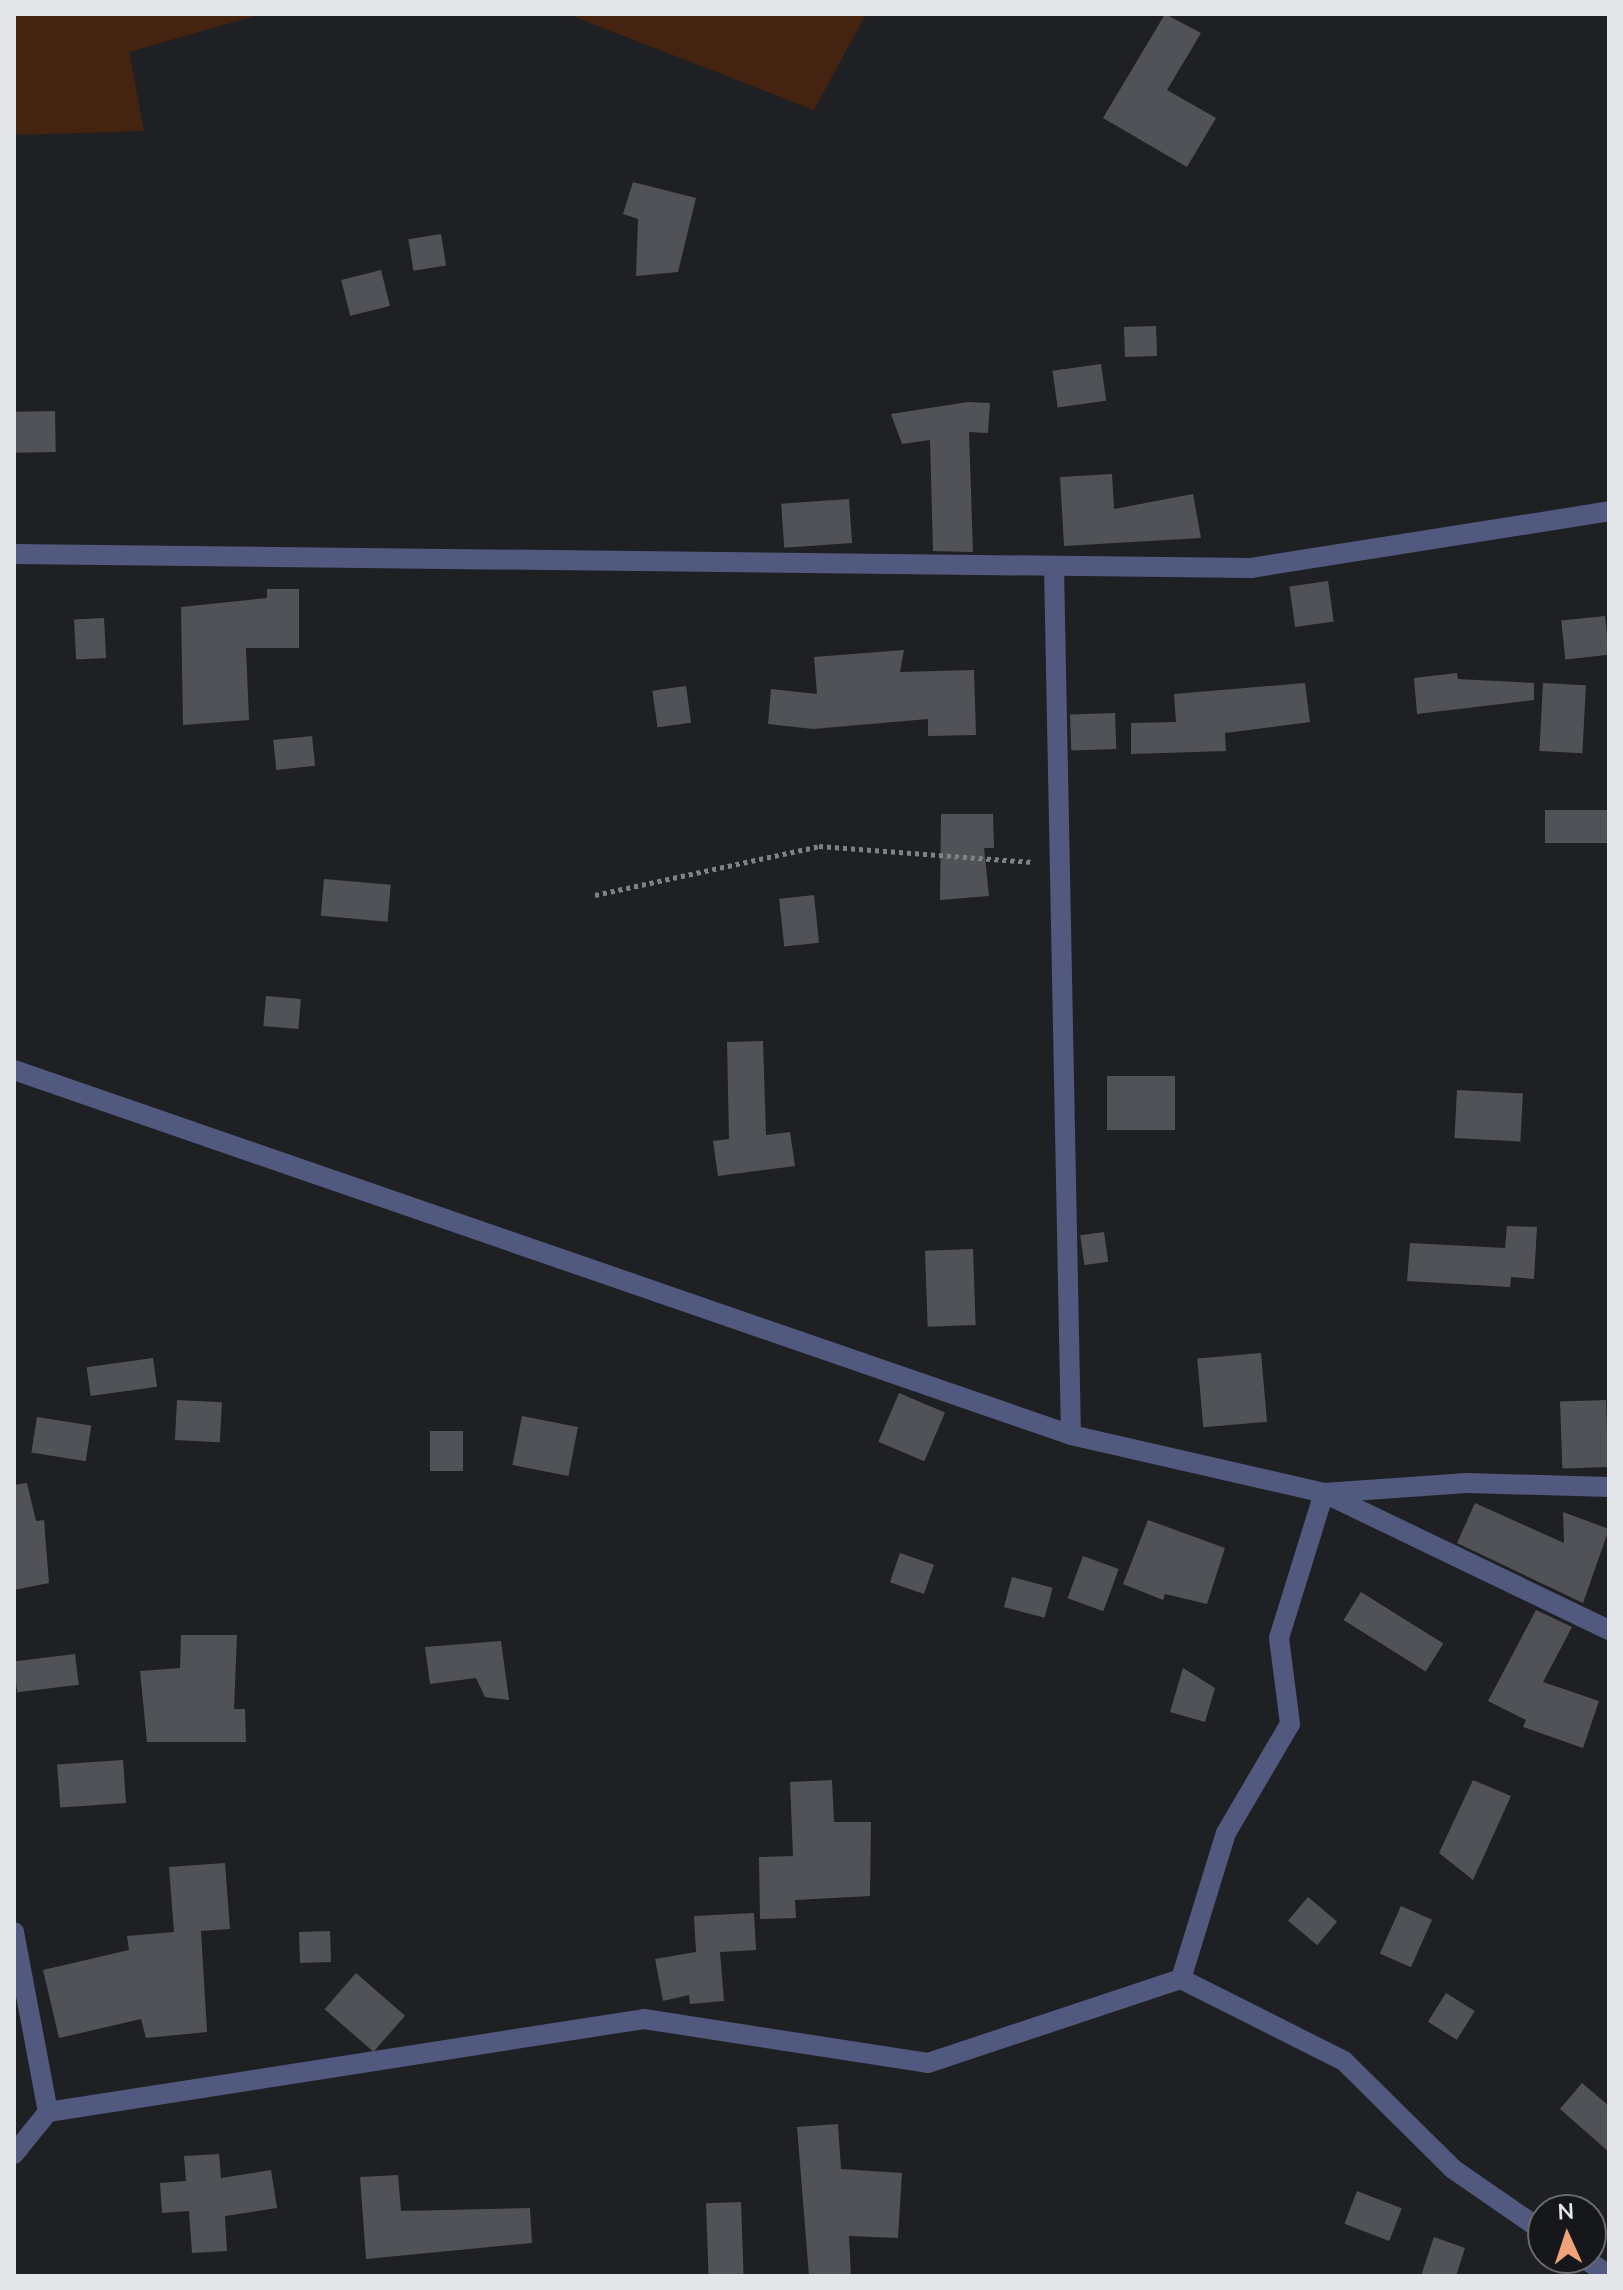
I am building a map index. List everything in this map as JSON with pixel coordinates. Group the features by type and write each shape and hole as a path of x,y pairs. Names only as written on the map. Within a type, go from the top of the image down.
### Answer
{"street":[{"path":"14,554 1251,568 1609,511"},
{"path":"1054,567 1057,863 1068,1077 1071,1435"},
{"path":"14,1070 1071,1435 1324,1493 1609,1630"},
{"path":"1324,1493 1467,1483 1609,1487"},
{"path":"1181,1979 1226,1833 1290,1724 1279,1638 1324,1493"},
{"path":"14,1932 48,2112"},
{"path":"14,2154 48,2112 644,2019 928,2063 1181,1979 1344,2061 1453,2169 1527,2220"}],"path":[{"path":"595,895 819,846 1057,863"}],"shaded area":[{"path":"14,14 262,14 129,52 144,131 14,135"},
{"path":"567,14 866,14 814,110"}],"building":[{"path":"1165,14 1201,33 1167,90 1216,118 1187,167 1103,118"},
{"path":"633,182 696,198 678,272 636,276 638,219 623,214"},
{"path":"441,234 446,266 413,271 408,239"},
{"path":"381,270 390,306 350,316 341,280"},
{"path":"1156,326 1157,356 1125,357 1124,327"},
{"path":"1101,364 1106,401 1058,407 1052,371"},
{"path":"968,402 990,403 988,433 969,432 973,552 933,551 930,440 902,444 891,414"},
{"path":"55,411 56,452 15,453 14,412"},
{"path":"1112,474 1114,509 1193,494 1201,538 1064,546 1060,477"},
{"path":"849,499 852,543 784,548 781,504"},
{"path":"1328,581 1334,622 1295,627 1289,586"},
{"path":"267,589 299,589 299,648 246,648 249,720 183,725 181,607 267,598"},
{"path":"1605,616 1609,655 1565,659 1561,621"},
{"path":"104,618 106,658 76,660 74,620"},
{"path":"904,650 900,672 974,670 976,735 928,736 928,719 813,729 768,724 771,689 817,694 814,657"},
{"path":"1457,673 1458,679 1534,683 1534,700 1417,714 1414,678"},
{"path":"1305,683 1310,722 1225,733 1226,751 1131,754 1131,723 1176,722 1174,694"},
{"path":"1543,683 1586,685 1582,753 1539,751"},
{"path":"686,686 691,723 657,727 652,691"},
{"path":"1115,713 1116,749 1071,751 1070,715"},
{"path":"312,736 315,766 276,770 273,740"},
{"path":"1545,810 1609,810 1609,843 1545,843"},
{"path":"941,814 993,814 994,848 984,848 989,896 940,900"},
{"path":"324,879 391,885 388,922 321,916"},
{"path":"814,895 819,943 784,946 779,899"},
{"path":"266,996 301,999 298,1029 263,1026"},
{"path":"763,1041 766,1135 790,1132 795,1166 718,1176 713,1141 729,1139 727,1042"},
{"path":"1107,1076 1175,1076 1175,1130 1107,1130"},
{"path":"1457,1090 1523,1093 1520,1141 1454,1138"},
{"path":"1507,1226 1537,1227 1534,1279 1511,1277 1510,1287 1407,1281 1410,1243 1505,1248"},
{"path":"1104,1232 1108,1262 1084,1265 1080,1235"},
{"path":"973,1249 976,1325 928,1327 925,1251"},
{"path":"1261,1353 1267,1422 1203,1427 1197,1359"},
{"path":"153,1358 157,1387 91,1396 87,1367"},
{"path":"899,1393 945,1413 924,1461 878,1442"},
{"path":"177,1400 222,1402 220,1442 175,1440"},
{"path":"1606,1400 1608,1467 1562,1469 1560,1402"},
{"path":"522,1416 578,1427 568,1476 512,1465"},
{"path":"37,1417 91,1426 86,1461 31,1453"},
{"path":"430,1431 463,1431 463,1471 430,1471"},
{"path":"27,1483 36,1521 44,1520 49,1583 14,1590 14,1485"},
{"path":"1475,1503 1564,1543 1563,1512 1609,1529 1583,1603 1457,1543"},
{"path":"1148,1520 1225,1548 1207,1604 1165,1594 1163,1600 1123,1584"},
{"path":"900,1553 934,1565 924,1594 890,1582"},
{"path":"1083,1556 1119,1569 1103,1611 1068,1598"},
{"path":"1012,1577 1053,1588 1045,1618 1004,1607"},
{"path":"1361,1592 1443,1643 1426,1671 1344,1620"},
{"path":"1536,1610 1572,1627 1543,1682 1599,1701 1583,1748 1523,1727 1526,1720 1488,1701"},
{"path":"181,1635 237,1635 234,1709 245,1709 246,1742 147,1742 140,1671 180,1668"},
{"path":"501,1641 509,1700 485,1697 476,1678 430,1684 425,1647"},
{"path":"75,1654 79,1685 17,1692 14,1661"},
{"path":"1183,1668 1215,1688 1205,1722 1170,1712"},
{"path":"123,1760 126,1803 60,1807 57,1765"},
{"path":"832,1780 834,1822 871,1822 870,1896 795,1900 796,1918 760,1919 759,1857 793,1856 790,1782"},
{"path":"1473,1780 1511,1796 1473,1880 1439,1853"},
{"path":"225,1863 230,1929 201,1931 207,2032 146,2038 141,2019 59,2038 43,1970 129,1950 127,1936 174,1932 169,1867"},
{"path":"1308,1897 1337,1921 1317,1945 1288,1921"},
{"path":"1401,1906 1432,1920 1411,1967 1380,1954"},
{"path":"754,1913 756,1950 720,1952 724,2001 690,2004 689,1995 663,2001 655,1959 696,1952 694,1916"},
{"path":"330,1931 331,1962 300,1963 299,1932"},
{"path":"356,1973 405,2016 374,2052 325,2009"},
{"path":"1446,1993 1475,2011 1457,2040 1428,2022"},
{"path":"1582,2083 1609,2106 1609,2152 1560,2109"},
{"path":"838,2124 841,2169 902,2173 898,2238 849,2236 851,2276 809,2276 797,2127"},
{"path":"219,2154 221,2178 271,2170 277,2208 225,2216 227,2251 192,2253 189,2211 162,2213 160,2183 186,2181 184,2156"},
{"path":"398,2175 401,2211 530,2208 532,2243 366,2259 360,2177"},
{"path":"1357,2191 1402,2208 1389,2241 1344,2224"},
{"path":"741,2202 744,2276 709,2276 706,2203"},
{"path":"1434,2237 1465,2248 1456,2276 1421,2276"}]}
